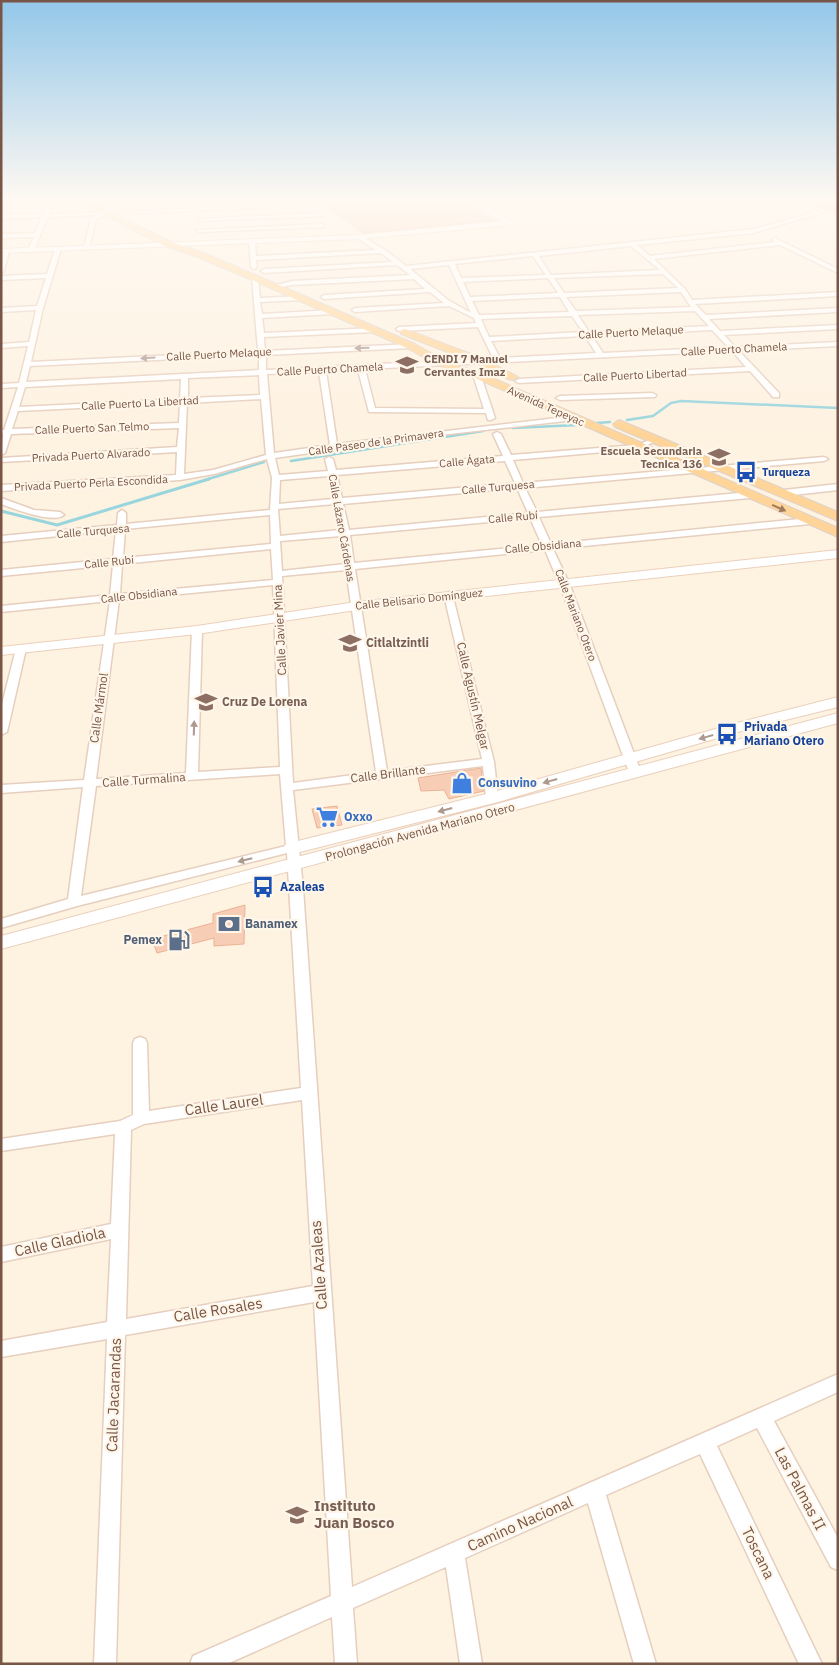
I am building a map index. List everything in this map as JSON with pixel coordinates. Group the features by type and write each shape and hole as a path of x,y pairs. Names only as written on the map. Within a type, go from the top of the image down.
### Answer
{"main road":[{"name":"Avenida Tepeyac","path":"267,279 275,286 411,346 441,363 579,413"},
{"name":"Avenida Tepeyac","path":"282,279 480,361 552,394 579,413 638,447 838,533"},
{"path":"609,420 838,517"}],"street":[{"path":"1,453 4,432 15,410 40,308 50,279"},
{"name":"Calle Javier Mina","path":"256,279 264,397 270,456 276,478 274,510 286,770 293,857"},
{"path":"275,286 292,283 379,279"},
{"path":"416,279 466,313 478,317 697,309"},
{"path":"489,279 459,280 497,360"},
{"path":"552,279 601,355"},
{"path":"672,279 683,290 690,302 776,396"},
{"path":"324,297 432,290"},
{"path":"469,299 683,290"},
{"path":"690,302 838,294"},
{"path":"256,300 302,298"},
{"path":"355,310 453,304"},
{"path":"1,310 40,308"},
{"path":"704,317 838,310"},
{"path":"258,316 332,312"},
{"path":"399,329 481,325"},
{"name":"Calle Puerto Melaque","path":"487,339 587,334 838,327"},
{"path":"260,335 375,330"},
{"path":"1,346 31,344"},
{"name":"Calle Puerto Chamela","path":"1,386 838,344"},
{"name":"Calle Puerto Melaque","path":"27,364 411,346"},
{"path":"552,394 649,390 623,354"},
{"path":"361,368 372,410 488,411"},
{"name":"Calle Puerto Libertad","path":"519,380 633,368 751,369"},
{"path":"322,369 334,448"},
{"name":"Calle Mariano Otero","path":"477,375 488,411 519,485 564,583 633,765"},
{"path":"180,477 185,376"},
{"name":"Calle Puerto La Libertad","path":"15,410 264,397"},
{"name":"Calle Paseo de la Primavera","path":"180,477 214,472 270,456 496,430 579,413"},
{"name":"Calle Puerto San Telmo","path":"4,432 183,424"},
{"name":"Calle Ágata","path":"276,478 638,447 657,439"},
{"name":"Privada Puerto Alvarado","path":"1,460 182,449"},
{"name":"Calle Lázaro Cárdenas","path":"329,459 345,532 382,775"},
{"name":"Calle Turquesa","path":"1,539 119,529 339,502 824,459"},
{"name":"Privada Puerto Perla Escondida","path":"1,488 180,477"},
{"path":"784,493 838,487"},
{"name":"Calle Rubí","path":"1,573 118,561 345,532 750,495"},
{"path":"1,501 32,512 60,515"},
{"name":"Calle Mármol","path":"74,902 88,783 115,597 119,529 122,513"},
{"name":"Calle Obsidiana","path":"1,608 278,578 350,565 810,521"},
{"name":"Calle Belisario Domínguez","path":"1,651 197,630 356,606 838,554"},
{"name":"Calle Agustín Melgar","path":"449,596 488,762 492,798"},
{"path":"192,776 197,630"},
{"path":"1,732 21,649"},
{"name":"Prolongación Avenida Mariano Otero","path":"293,857 633,765 838,702"},
{"name":"Prolongación Avenida Mariano Otero","path":"1,943 492,798 838,718"},
{"name":"Calle Brillante","path":"287,787 488,762"},
{"name":"Calle Turmalina","path":"1,789 286,770"},
{"path":"1,924 74,902 293,857"},
{"name":"Calle Azaleas","path":"293,857 320,1293 346,1664"},
{"path":"30,916 33,934"},
{"path":"140,1044 141,1118"},
{"name":"Calle Laurel","path":"1,1145 123,1126 141,1118 308,1093"},
{"name":"Calle Jacarandas","path":"105,1664 123,1126"},
{"name":"Calle Gladiola","path":"1,1255 119,1230"},
{"name":"Calle Rosales","path":"1,1349 116,1327 320,1293"},
{"name":"Camino Nacional","path":"201,1664 838,1383"},
{"name":"Las Palmas II","path":"762,1418 838,1560"},
{"name":"Toscana","path":"705,1443 811,1664"},
{"path":"595,1491 644,1664"},
{"path":"454,1553 471,1664"}],"building":[{"name":"Consuvino","path":"481,768 484,791 449,799 444,790 421,791 418,778"},
{"name":"Oxxo","path":"337,806 342,825 317,828 312,809"},
{"path":"245,905 244,944 214,946 214,938 157,953 152,939 213,923 213,914"}],"waterway":[{"path":"627,420 653,416 671,403 681,401 838,408"},
{"path":"597,423 610,422"},
{"path":"513,428 577,425"},
{"path":"291,461 483,431"},
{"path":"205,480 264,462"},
{"path":"1,511 57,525 209,479"}],"place":[{"name":"CENDI 7 Manuel Cervantes Imaz","path":"407,365"},
{"name":"Escuela Secundaria Tecnica 136","path":"719,457"},
{"name":"Turqueza","path":"746,472"},
{"name":"Citlaltzintli","path":"350,643"},
{"name":"Cruz De Lorena","path":"206,702"},
{"name":"Privada Mariano Otero","path":"727,734"},
{"name":"Consuvino","path":"462,783"},
{"name":"Oxxo","path":"327,817"},
{"name":"Azaleas","path":"263,887"},
{"name":"Banamex","path":"229,924"},
{"name":"Pemex","path":"179,940"},
{"name":"Instituto Juan Bosco","path":"297,1515"}]}
